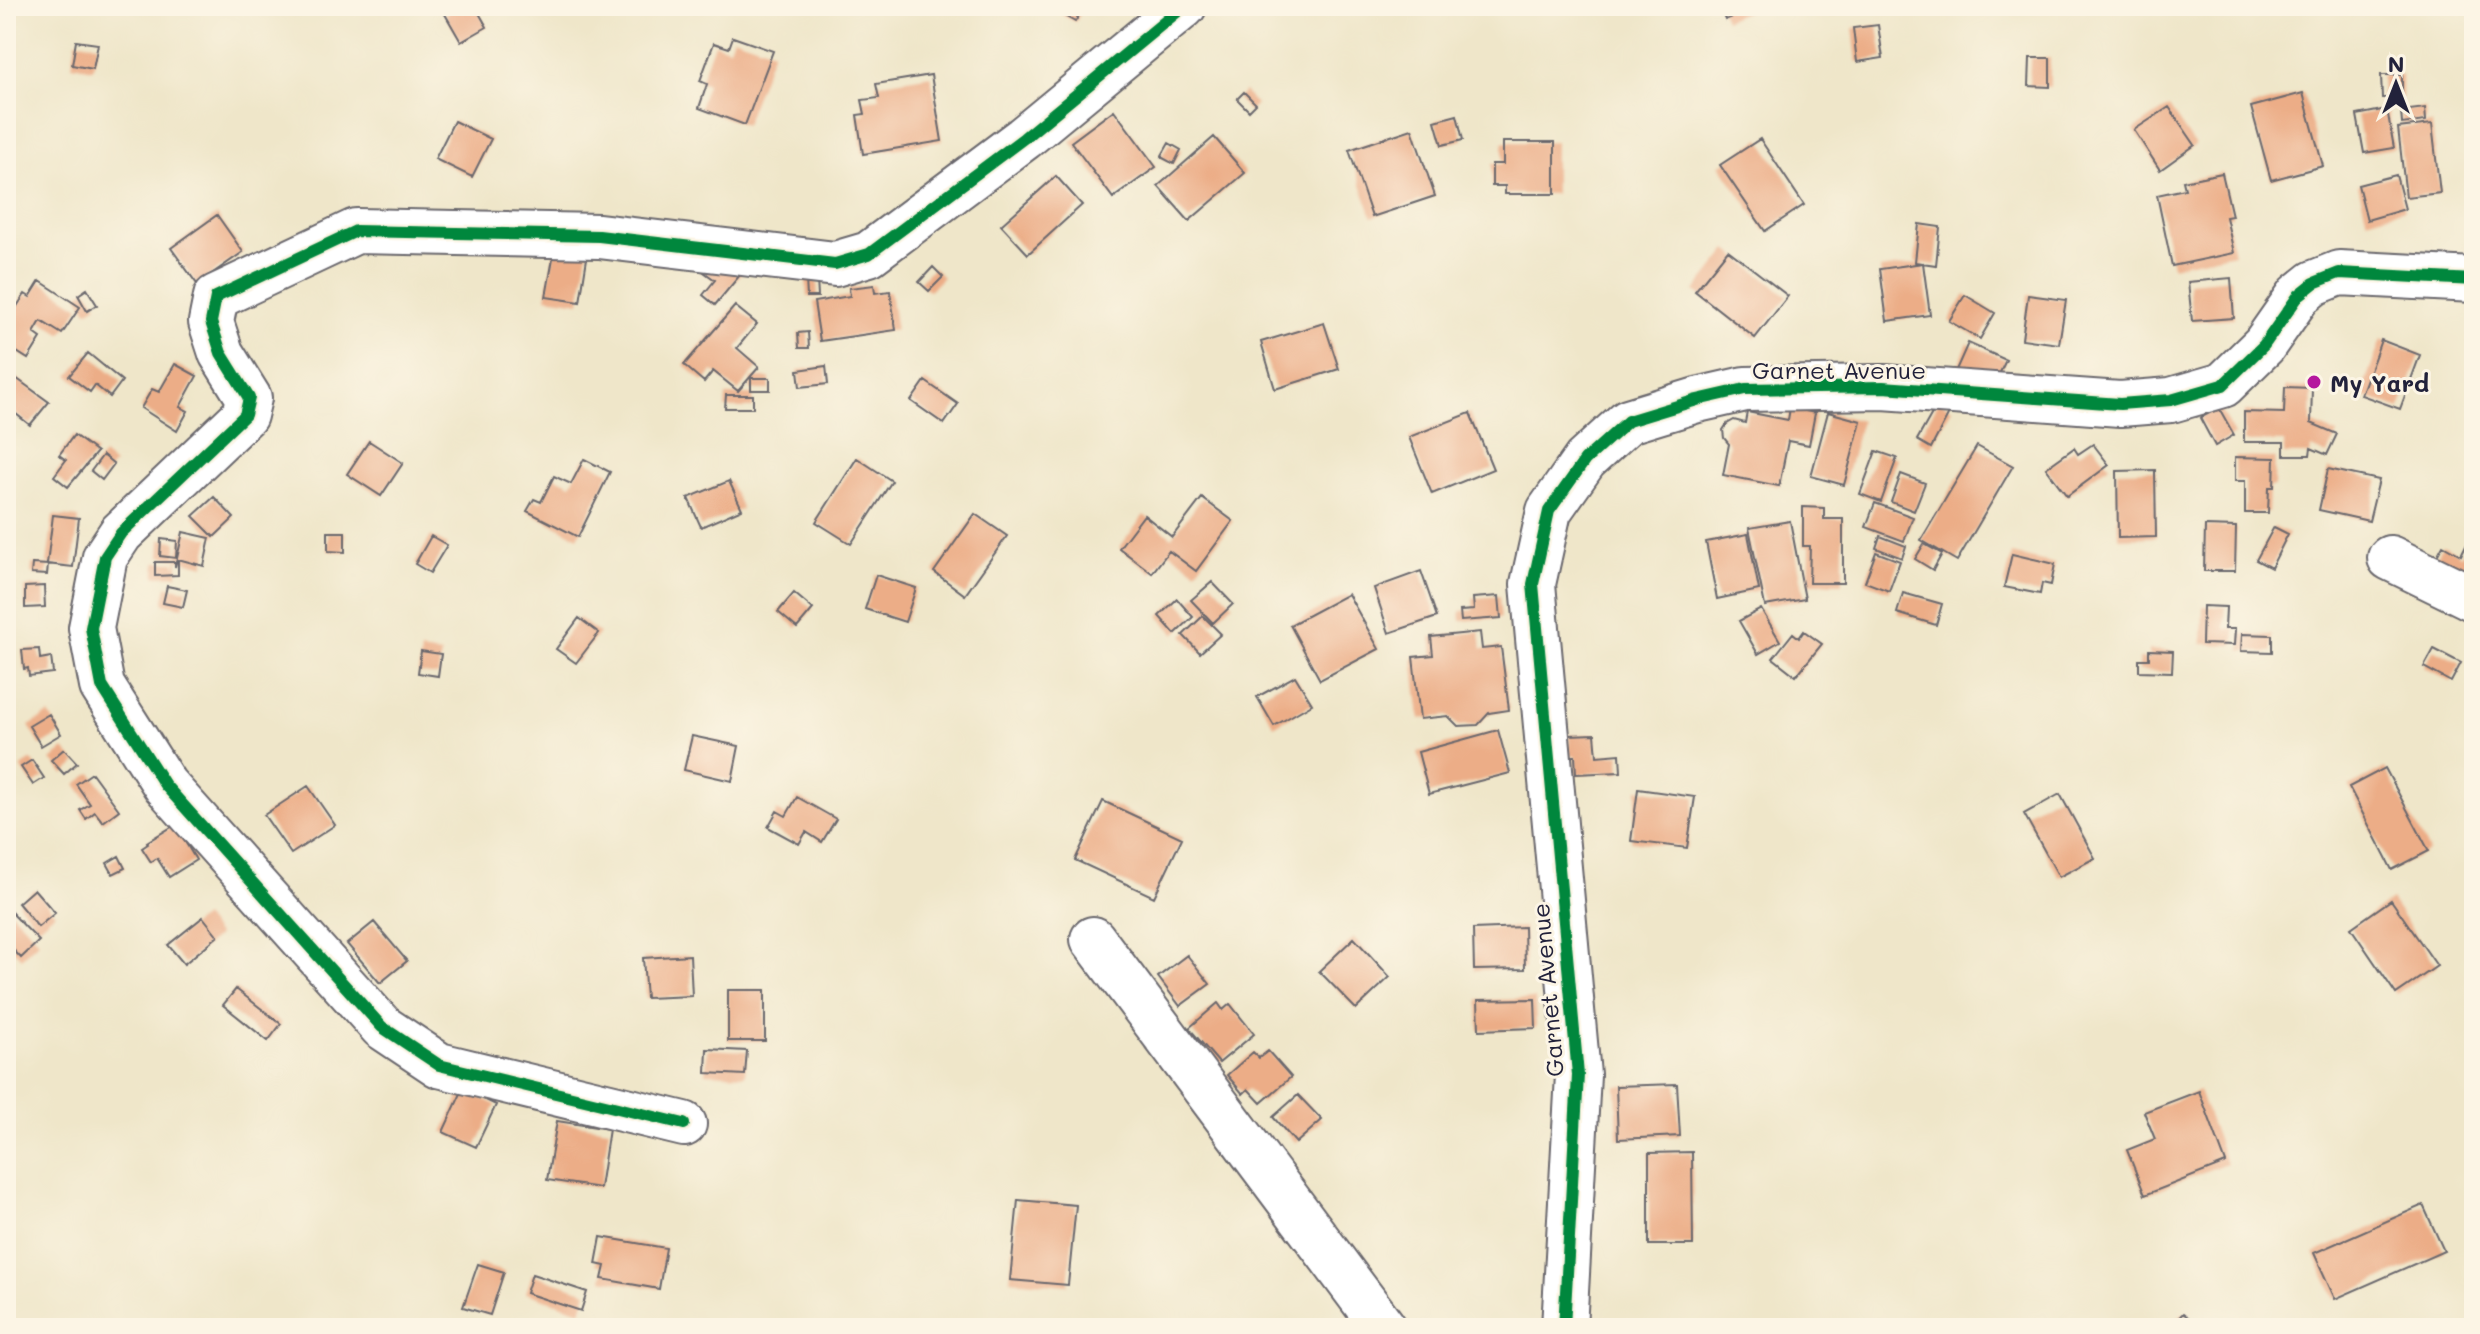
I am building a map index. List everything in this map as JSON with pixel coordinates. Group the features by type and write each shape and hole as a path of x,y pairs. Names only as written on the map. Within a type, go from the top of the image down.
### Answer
{"street":[{"path":"684,1124 439,1065 382,1027 165,785 102,686 91,628 105,557 121,533 245,415 249,398 221,353 211,322 216,297 356,231 599,236 835,264 869,254 1024,138 1184,6"},
{"name":"Garnet Avenue","path":"1564,1328 1578,1075 1533,584 1549,511 1585,460 1628,421 1745,389 1883,387 2120,404 2171,400 2223,385 2264,345 2299,295 2314,283 2339,273 2469,280"},
{"path":"2390,558 2474,599"},
{"path":"1093,939 1384,1328"}],"building":[{"path":"459,6 475,6 487,27 461,42 445,14"},
{"path":"1047,6 1085,6 1075,22"},
{"path":"1719,6 1760,6 1725,20"},
{"path":"1878,25 1883,58 1857,62 1853,28"},
{"path":"733,37 773,51 745,125 699,108 707,84 700,81 714,43 729,48"},
{"path":"76,41 98,44 93,69 72,65"},
{"path":"2030,58 2050,58 2050,87 2029,86"},
{"path":"931,75 942,141 863,154 857,115 865,114 862,100 879,98 876,84"},
{"path":"2381,75 2402,75 2402,98 2382,98"},
{"path":"1244,92 1256,104 1249,111 1237,99"},
{"path":"2303,93 2323,166 2271,180 2251,107"},
{"path":"2169,107 2195,145 2160,170 2134,130"},
{"path":"2425,108 2426,121 2402,124 2401,111"},
{"path":"2387,109 2394,148 2364,153 2357,115"},
{"path":"1114,110 1156,167 1113,198 1071,142"},
{"path":"1457,115 1463,140 1442,145 1435,121"},
{"path":"454,121 491,139 472,177 435,159"},
{"path":"2432,124 2440,193 2406,197 2398,128"},
{"path":"1412,129 1435,196 1372,217 1349,150"},
{"path":"1214,137 1245,173 1189,221 1158,186"},
{"path":"1760,139 1804,205 1765,231 1720,165"},
{"path":"1503,142 1555,142 1555,194 1505,194 1505,186 1492,186 1492,164 1503,164"},
{"path":"1169,143 1181,150 1174,164 1161,157"},
{"path":"2222,173 2232,216 2226,217 2234,253 2172,266 2157,195 2185,189 2183,181"},
{"path":"2396,175 2405,209 2367,220 2358,185"},
{"path":"1056,176 1082,205 1028,254 1001,225"},
{"path":"217,215 243,252 197,284 171,248"},
{"path":"1919,224 1940,227 1936,265 1915,262"},
{"path":"555,247 588,252 580,302 546,297"},
{"path":"1728,250 1788,296 1755,338 1695,291"},
{"path":"713,261 745,269 715,305 703,295 715,280 704,272"},
{"path":"1923,263 1930,315 1887,321 1880,269"},
{"path":"933,267 943,277 929,291 919,282"},
{"path":"2231,278 2234,318 2192,321 2188,282"},
{"path":"806,279 817,279 818,297 807,297"},
{"path":"40,281 80,307 62,334 41,321 34,333 41,338 28,359 6,345 6,323 25,294 30,297"},
{"path":"874,285 875,293 890,291 896,330 820,341 814,302 850,296 849,288"},
{"path":"87,289 97,305 87,311 78,295"},
{"path":"1965,295 1995,313 1980,339 1949,321"},
{"path":"2028,295 2066,300 2059,344 2022,339"},
{"path":"735,306 757,324 737,348 759,367 738,391 713,371 704,382 684,365"},
{"path":"1324,323 1339,369 1275,389 1261,342"},
{"path":"808,332 809,348 799,348 798,333"},
{"path":"2381,340 2420,355 2400,409 2361,395"},
{"path":"1968,343 2006,360 1993,387 1956,370"},
{"path":"88,353 122,381 110,397 95,385 90,392 69,376"},
{"path":"175,364 197,376 180,407 188,411 177,431 141,408 152,389 159,392"},
{"path":"826,366 828,384 800,387 798,370"},
{"path":"9,373 49,402 30,425 6,406 6,376"},
{"path":"751,378 770,378 770,390 751,390"},
{"path":"925,381 958,404 944,424 911,401"},
{"path":"2285,387 2312,388 2311,423 2337,434 2327,455 2311,448 2310,455 2284,455 2284,442 2244,442 2244,412 2284,413"},
{"path":"726,395 753,395 753,408 725,408"},
{"path":"1939,401 1952,408 1931,448 1917,440"},
{"path":"1790,408 1815,413 1809,445 1788,441 1779,486 1723,475 1729,444 1723,430 1727,424 1734,420 1745,423 1747,412 1788,420"},
{"path":"2219,408 2234,435 2215,446 2200,418"},
{"path":"1828,412 1861,421 1844,485 1811,476"},
{"path":"1470,413 1493,469 1432,494 1409,437"},
{"path":"74,435 97,452 68,487 54,476 66,460 59,455"},
{"path":"369,441 403,463 381,496 347,474"},
{"path":"2093,444 2109,465 2067,496 2046,468 2074,448 2078,454"},
{"path":"1977,446 2013,466 1957,561 1921,540"},
{"path":"1876,451 1897,458 1881,502 1860,494"},
{"path":"103,455 114,464 102,480 91,471"},
{"path":"2235,457 2275,458 2274,487 2269,487 2268,513 2245,513 2245,481 2235,481"},
{"path":"857,458 892,481 851,544 816,522"},
{"path":"584,459 610,472 578,537 527,511 534,499 541,502 554,476 571,484"},
{"path":"2328,469 2379,480 2369,521 2319,510"},
{"path":"2155,470 2156,537 2118,538 2117,471"},
{"path":"1901,474 1925,483 1914,511 1891,502"},
{"path":"729,481 742,509 701,527 688,498"},
{"path":"214,497 234,518 214,537 193,516"},
{"path":"1202,498 1233,521 1196,571 1169,551 1152,573 1119,548 1144,515 1172,537"},
{"path":"1875,503 1913,517 1904,541 1866,527"},
{"path":"1803,507 1824,508 1824,519 1843,519 1843,583 1809,583 1810,546 1803,546"},
{"path":"975,514 1007,536 965,595 934,572"},
{"path":"53,515 79,518 73,567 47,564"},
{"path":"1790,521 1805,599 1765,606 1749,528"},
{"path":"2205,526 2236,527 2235,571 2204,571"},
{"path":"2274,527 2288,534 2271,568 2256,560"},
{"path":"2474,529 2474,587 2432,565 2443,545 2461,555"},
{"path":"183,532 210,538 204,566 178,559 178,575 155,576 155,562 175,562 175,567"},
{"path":"328,532 345,532 345,552 328,551"},
{"path":"1748,534 1759,590 1717,599 1706,542"},
{"path":"431,536 447,545 430,573 415,564"},
{"path":"1880,536 1906,546 1902,558 1876,548"},
{"path":"161,539 177,541 176,558 160,556"},
{"path":"1924,544 1942,554 1933,570 1915,559"},
{"path":"1876,552 1900,561 1889,591 1865,582"},
{"path":"2012,554 2055,564 2051,585 2042,583 2040,594 2004,587"},
{"path":"32,564 48,565 47,575 31,574"},
{"path":"1421,571 1437,617 1389,633 1374,588"},
{"path":"876,575 916,588 905,622 865,609"},
{"path":"1212,582 1233,604 1213,623 1191,600"},
{"path":"44,586 45,607 25,608 25,587"},
{"path":"167,586 187,590 183,607 163,603"},
{"path":"794,593 813,609 797,628 778,612"},
{"path":"1903,593 1942,604 1936,625 1897,613"},
{"path":"1348,594 1379,649 1320,680 1290,625"},
{"path":"1499,596 1501,618 1461,621 1460,611 1474,610 1473,598"},
{"path":"1177,599 1193,617 1175,634 1159,616"},
{"path":"2203,606 2226,607 2225,629 2235,629 2234,645 2202,644"},
{"path":"1761,609 1780,641 1758,654 1739,621"},
{"path":"1203,616 1221,634 1200,653 1183,635"},
{"path":"579,618 599,633 576,663 556,649"},
{"path":"1804,631 1822,644 1796,676 1773,658 1793,633 1799,638"},
{"path":"1480,632 1482,649 1501,647 1509,710 1489,713 1478,725 1458,726 1448,716 1420,719 1413,657 1433,655 1431,637"},
{"path":"2242,634 2272,635 2272,652 2241,651"},
{"path":"39,649 40,659 51,657 53,673 29,676 28,668 24,669 22,650"},
{"path":"2434,649 2461,663 2451,682 2424,667"},
{"path":"2149,650 2173,651 2172,672 2139,671 2139,659 2149,659"},
{"path":"421,651 441,654 438,676 418,673"},
{"path":"1295,676 1312,704 1274,726 1257,697"},
{"path":"49,714 61,734 41,746 29,726"},
{"path":"1498,730 1510,773 1429,794 1418,752"},
{"path":"1595,734 1597,756 1620,754 1621,772 1576,774 1575,756 1570,756 1569,735"},
{"path":"692,736 739,746 732,781 684,770"},
{"path":"64,749 77,763 64,774 51,760"},
{"path":"32,760 44,778 33,785 21,767"},
{"path":"2385,768 2429,851 2392,870 2349,787"},
{"path":"92,773 119,810 103,822 95,812 86,819 80,810 90,804 76,784"},
{"path":"308,786 335,825 291,854 264,815"},
{"path":"1638,789 1695,797 1687,848 1631,841"},
{"path":"2060,794 2095,858 2059,877 2024,814"},
{"path":"797,797 836,819 822,842 806,832 799,844 768,827 777,811 786,816"},
{"path":"1103,801 1182,838 1154,897 1075,860"},
{"path":"175,825 196,860 169,877 157,858 151,862 142,848"},
{"path":"119,856 125,868 113,874 107,863"},
{"path":"34,889 55,913 38,927 18,903"},
{"path":"2391,900 2437,966 2396,994 2351,928"},
{"path":"9,910 39,941 21,958 6,942 6,913"},
{"path":"203,917 218,936 184,964 168,945"},
{"path":"374,922 407,961 380,983 347,944"},
{"path":"1524,927 1525,969 1474,970 1473,929"},
{"path":"1354,938 1390,977 1356,1009 1319,971"},
{"path":"690,955 692,996 646,998 643,958"},
{"path":"1187,955 1210,984 1180,1006 1158,977"},
{"path":"236,989 281,1024 268,1041 223,1005"},
{"path":"728,990 765,990 765,1041 728,1041"},
{"path":"1535,999 1536,1028 1479,1030 1478,1000"},
{"path":"1218,1003 1223,1010 1230,1004 1254,1034 1219,1063 1189,1028"},
{"path":"707,1049 747,1051 745,1075 706,1073"},
{"path":"1268,1051 1291,1077 1261,1103 1248,1089 1243,1094 1227,1075 1253,1052 1259,1058"},
{"path":"1677,1084 1680,1136 1618,1139 1616,1086"},
{"path":"463,1089 496,1105 476,1147 443,1132"},
{"path":"2199,1091 2226,1163 2145,1195 2127,1150 2155,1139 2144,1112"},
{"path":"1298,1095 1322,1120 1296,1143 1273,1117"},
{"path":"557,1121 609,1129 600,1188 547,1180"},
{"path":"1692,1152 1693,1245 1649,1245 1649,1153"},
{"path":"1018,1200 1076,1205 1068,1285 1010,1280"},
{"path":"2423,1205 2444,1251 2335,1299 2314,1253"},
{"path":"601,1237 666,1248 659,1289 602,1279 605,1266 596,1264"},
{"path":"478,1264 504,1272 490,1315 463,1307"},
{"path":"532,1274 587,1292 581,1311 526,1293"},
{"path":"2183,1313 2201,1328 2169,1328"}],"cycle path":[{"path":"684,1124 439,1065 382,1027 165,785 102,686 91,628 105,557 121,533 245,415 249,398 221,353 211,322 216,297 356,231 599,236 835,264 869,254 1024,138 1184,6"},
{"path":"1564,1328 1578,1075 1533,584 1549,511 1585,460 1628,421 1745,389 1883,387 2120,404 2171,400 2223,385 2264,345 2299,295 2314,283 2339,273 2474,280"}],"place":[{"name":"My Yard","path":"2314,382"}]}
